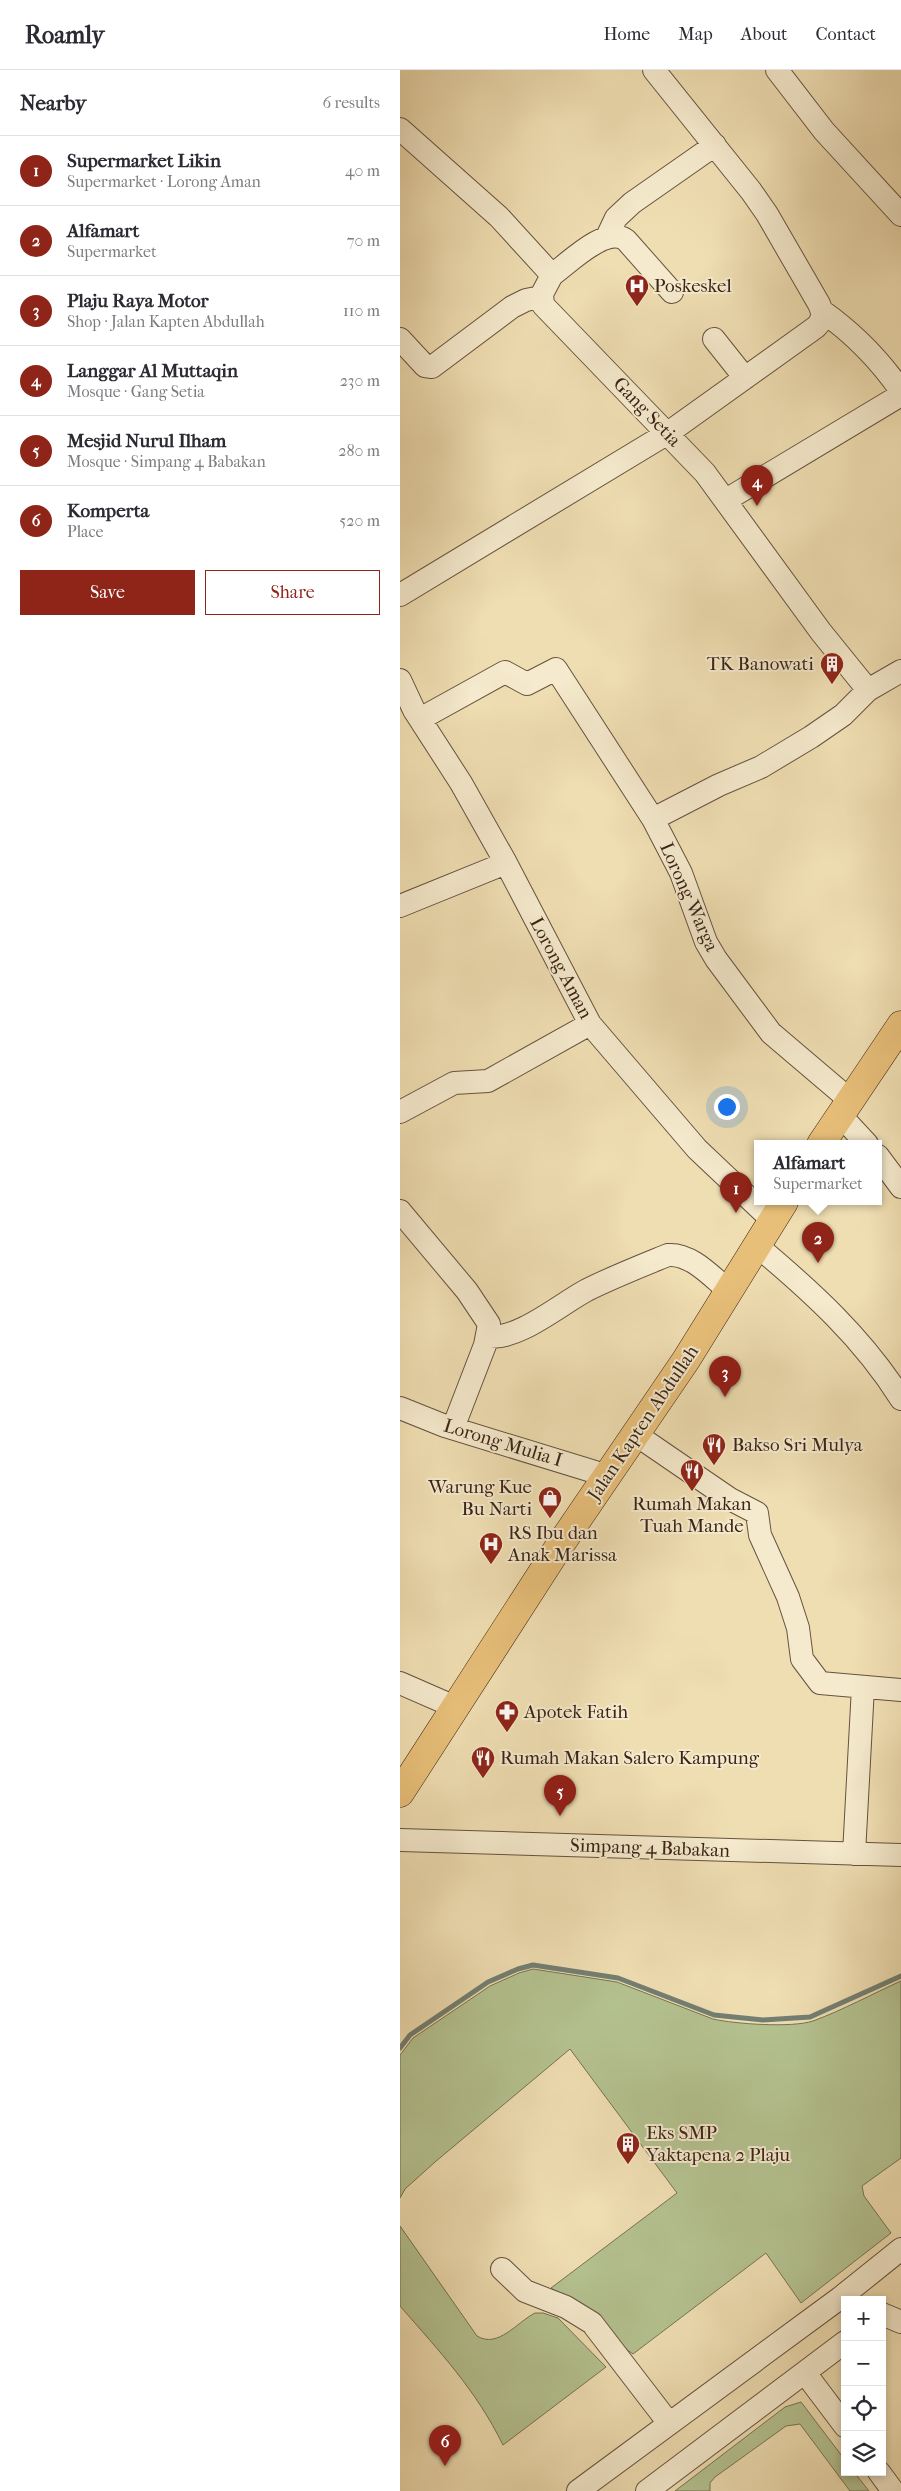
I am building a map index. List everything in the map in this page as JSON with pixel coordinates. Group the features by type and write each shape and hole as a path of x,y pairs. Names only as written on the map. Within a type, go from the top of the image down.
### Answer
{"main road":[{"path":"824,1140 901,1025"},
{"name":"Jalan Kapten Abdullah","path":"400,1793 635,1434 686,1360 778,1211"}],"street":[{"path":"654,70 768,214 822,311 858,339 888,371 901,391"},
{"path":"778,70 824,131 901,215"},
{"path":"400,129 499,217 552,275"},
{"path":"607,237 616,218 632,203 715,145"},
{"path":"400,339 425,366 432,367 512,306 526,300 541,297 552,275 595,243 607,237 618,236 626,240 672,292"},
{"name":"Gang Setia","path":"541,297 547,309 705,473 762,552 868,690"},
{"path":"400,595 668,434 816,327 822,318 822,311"},
{"path":"714,339 746,378"},
{"path":"726,500 901,395"},
{"name":"Lorong Warga","path":"411,714 505,672 527,684 556,669 654,819 681,872 706,942 738,992 771,1033 846,1109 865,1140"},
{"path":"654,819 719,785 761,767 811,737 843,715 868,690 901,671"},
{"name":"Lorong Aman","path":"400,680 411,714 460,783 506,863 590,1024 698,1149 754,1192"},
{"path":"400,906 506,863"},
{"path":"400,1112 429,1094 454,1083 488,1081 590,1024"},
{"path":"882,1161 901,1187"},
{"path":"400,1212 488,1319 490,1327 488,1337 453,1428"},
{"path":"756,1245 801,1283 847,1328 888,1378 901,1399"},
{"path":"488,1337 500,1338 516,1333 588,1290 668,1255 678,1254 690,1260 729,1291"},
{"name":"Lorong Mulia I","path":"400,1408 453,1428 608,1476"},
{"path":"635,1434 730,1499 757,1513 760,1535 788,1596 798,1628 802,1659 820,1684 901,1690"},
{"path":"400,1683 455,1707"},
{"path":"854,1854 863,1687"},
{"name":"Simpang 4 Babakan","path":"400,1840 901,1855"},
{"path":"846,2296 901,2249"},
{"path":"502,2269 517,2286 566,2307 592,2323 668,2422"},
{"path":"578,2491 668,2422 841,2300"},
{"path":"886,2316 901,2322"},
{"path":"647,2491 670,2484 804,2372 841,2345"},
{"path":"804,2372 841,2421"},
{"path":"882,2476 893,2491"}],"green space":[{"path":"533,1969 617,1982 713,2019 763,2024 792,2024 813,2021 901,1981 901,2158 862,2186 864,2196 891,2233 801,2303 766,2253 633,2354 626,2349 598,2317 551,2288 677,2193 570,2049 435,2162 405,2189 400,2198 400,2055 413,2038 490,1986"},
{"path":"400,2226 477,2336 485,2339 500,2337 535,2313 543,2313 558,2318 606,2367 503,2445 469,2389 400,2306"},
{"path":"801,2402 841,2455 841,2476 857,2476 869,2491 850,2491 800,2424 786,2426 715,2477 710,2483 710,2491 675,2491 785,2407"}],"waterway":[{"path":"400,2048 410,2035 488,1982 518,1969 533,1965 618,1978 714,2015 763,2020 810,2017 901,1976"}],"place":[{"name":"Poskeskel","path":"637,307"},
{"name":"Langgar Al Muttaqin","path":"757,506"},
{"name":"TK Banowati","path":"832,685"},
{"name":"Supermarket Likin","path":"736,1213"},
{"name":"Alfamart","path":"818,1263"},
{"name":"Plaju Raya Motor","path":"725,1397"},
{"name":"Bakso Sri Mulya","path":"714,1466"},
{"name":"Rumah Makan Tuah Mande","path":"692,1492"},
{"name":"Warung Kue Bu Narti","path":"550,1519"},
{"name":"RS Ibu dan Anak Marissa","path":"491,1565"},
{"name":"Apotek Fatih","path":"507,1733"},
{"name":"Rumah Makan Salero Kampung","path":"483,1779"},
{"name":"Mesjid Nurul Ilham","path":"560,1816"},
{"name":"Eks SMP Yaktapena 2 Plaju","path":"628,2165"},
{"name":"Komperta","path":"445,2466"}]}
